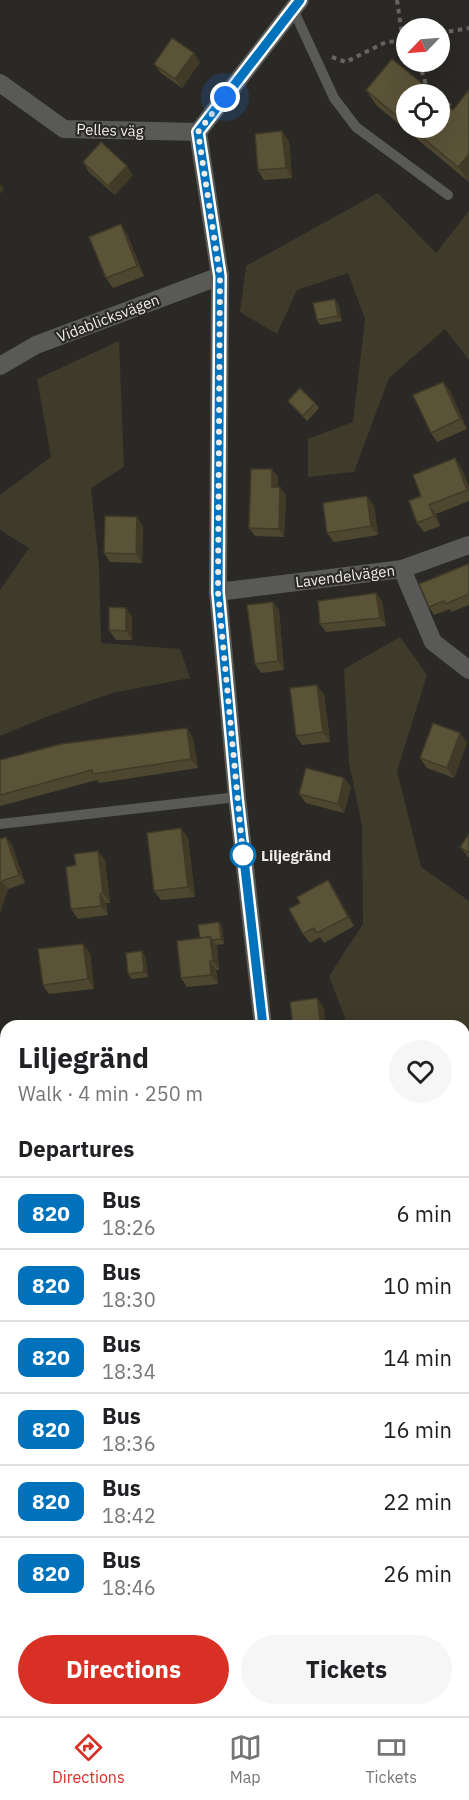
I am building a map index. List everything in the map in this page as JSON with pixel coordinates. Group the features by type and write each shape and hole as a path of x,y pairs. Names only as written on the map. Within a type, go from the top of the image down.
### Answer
{"street":[{"path":"262,1020 237,798 218,592 220,276 198,132 297,5"},
{"name":"Pelles väg","path":"0,83 64,129 198,132"},
{"name":"Vidablicksvägen","path":"0,366 36,345 220,276"},
{"name":"Lavendelvägen","path":"218,592 402,569 469,545"},
{"path":"402,569 433,642 469,670"}],"lane":[{"path":"297,5 334,98 356,127 448,195"},
{"path":"0,824 237,798"}],"path":[{"path":"397,0 400,18"},
{"path":"450,31 469,28"},
{"path":"314,51 346,62 386,42 396,42"},
{"path":"450,106 455,110 462,107"}],"shaded area":[{"path":"378,193 436,253 469,211 469,360 445,329 389,378 354,472 308,477 308,439 353,422 365,319 348,273 297,290 277,334 240,312 246,266"},
{"path":"119,341 124,467 91,488 99,565 101,643 180,649 190,678 112,693 0,736 0,590 29,548 0,530 0,495 51,457 37,379"},
{"path":"400,637 427,675 397,771 421,867 469,901 469,1020 346,1020 329,976 363,924 362,825 349,763 344,669"}],"building":[{"path":"172,38 194,53 175,79 154,64"},
{"path":"392,59 396,62 396,72 408,72 423,84 396,84 396,116 366,90"},
{"path":"469,90 469,154 458,167 423,138 450,138 450,107 453,110"},
{"path":"282,131 286,168 258,170 255,134"},
{"path":"101,142 127,166 108,186 83,162"},
{"path":"121,224 137,266 106,278 89,237"},
{"path":"335,299 338,316 317,320 313,303"},
{"path":"443,382 460,419 431,433 413,395"},
{"path":"300,388 315,403 303,416 288,401"},
{"path":"455,458 467,490 429,505 434,516 417,523 409,501 421,496 413,475"},
{"path":"251,469 272,469 272,487 280,487 279,529 249,528"},
{"path":"367,496 371,526 327,533 323,503"},
{"path":"105,516 137,517 136,554 104,553"},
{"path":"468,564 469,594 446,604 444,601 429,607 419,584"},
{"path":"376,593 380,618 320,624 318,601"},
{"path":"273,602 278,661 255,664 247,605"},
{"path":"109,607 126,608 126,631 109,630"},
{"path":"317,685 323,732 296,736 290,688"},
{"path":"433,723 460,733 447,768 420,758"},
{"path":"187,728 191,759 93,774 92,770 0,795 0,760 61,744"},
{"path":"306,768 344,778 338,804 299,794"},
{"path":"181,828 188,887 154,891 147,833"},
{"path":"469,834 469,853 460,847"},
{"path":"6,837 19,875 2,881 0,886 0,839"},
{"path":"98,851 103,893 100,894 101,906 71,909 66,867 76,865 74,854"},
{"path":"328,880 348,917 317,933 314,928 303,934 289,909 300,903 297,897"},
{"path":"219,922 221,939 200,938 198,925"},
{"path":"210,937 213,961 210,961 211,975 181,978 177,941"},
{"path":"83,944 88,979 43,985 38,949"},
{"path":"142,951 144,972 128,974 126,953"},
{"path":"317,998 320,1020 292,1020 290,1002"}],"bus line":[{"name":"820","path":"262,1020 237,798 218,592 220,276 198,132 300,0"}],"place":[{"name":"Liljegränd","path":"243,855"}],"route":[{"path":"225,97 198,132 220,276 218,592 243,855"}]}
